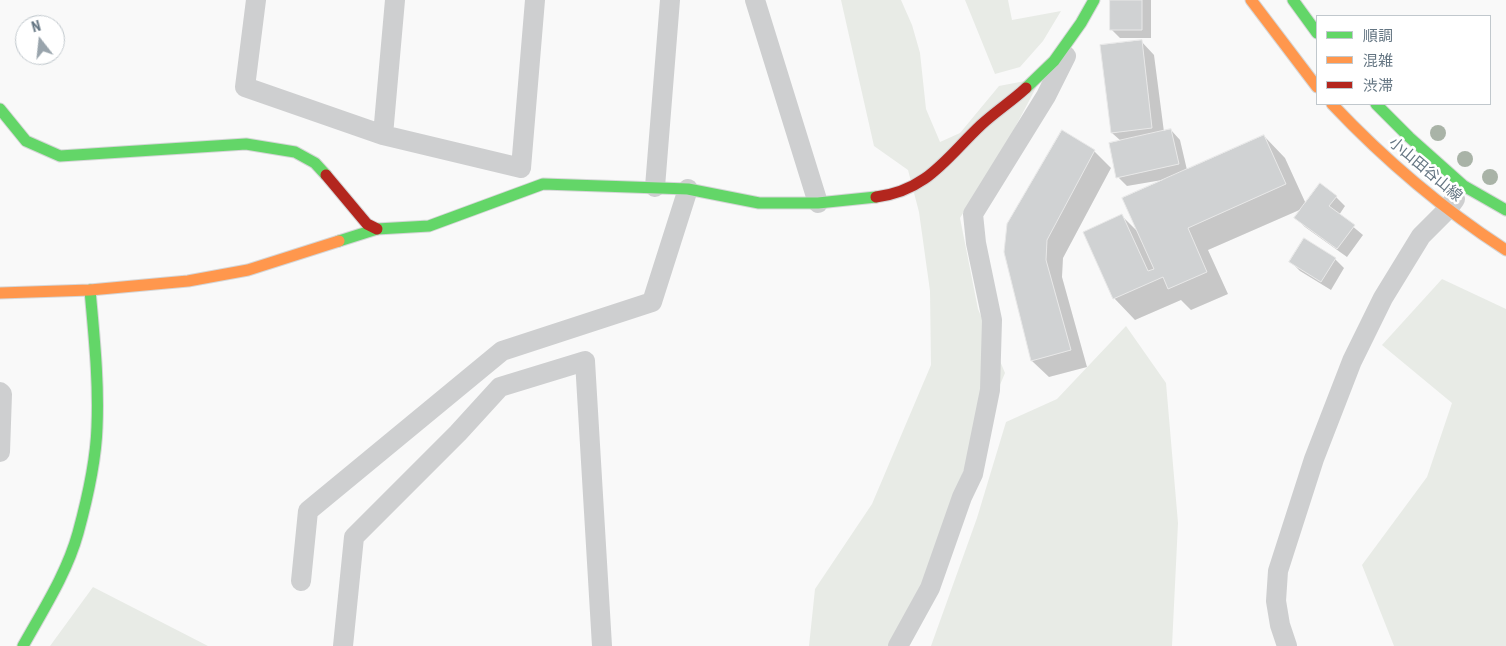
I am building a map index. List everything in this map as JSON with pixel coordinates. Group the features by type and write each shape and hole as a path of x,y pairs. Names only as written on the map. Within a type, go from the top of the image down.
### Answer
{"street":[{"path":"256,0 246,87 382,135 521,168 543,184"},
{"path":"382,135 394,0"},
{"path":"521,168 536,0"},
{"path":"655,188 670,0"},
{"path":"755,0 818,202"},
{"path":"1251,0 1316,86"},
{"path":"1293,0 1316,32"},
{"path":"0,293 90,290 188,282 248,270 378,229 429,226 543,184 688,189 759,203 818,202 884,196 908,189 928,178 982,124 1023,91 1054,61 1094,1"},
{"path":"898,646 930,588 962,497 973,474 990,390 992,320 976,244 973,214 1046,96 1094,1"},
{"name":"小山田谷山線","path":"1333,105 1400,172 1447,210 1506,250"},
{"name":"小山田谷山線","path":"1377,105 1409,137 1464,186 1506,210"},
{"path":"0,109 26,141 60,156 246,144 295,152 315,163 367,224 378,229"},
{"path":"1288,646 1280,625 1276,601 1278,571 1314,459 1352,361 1383,298 1421,236 1447,210 1464,186"},
{"path":"301,581 308,511 502,351 652,302 688,189"},
{"path":"22,646 60,582 78,534 90,480 97,420 97,364 90,290"},
{"path":"343,646 354,537 458,434 500,387 585,361 602,646"},
{"path":"0,392 2,394 0,452"}],"shaded area":[{"path":"841,0 901,0 912,25 920,53 926,109 940,142 960,133 999,86 1041,78 1008,141 960,218 978,309 1005,373 958,484 923,614 895,646 809,646 815,589 872,504 931,365 930,291 919,212 908,170 874,146"},
{"path":"965,0 1008,0 1012,20 1061,11 1043,41 1020,67 995,74"},
{"path":"1442,279 1506,309 1506,646 1394,646 1362,565 1427,477 1452,403 1382,345"},
{"path":"1126,326 1166,383 1178,523 1172,646 931,646 977,518 1006,422 1057,399"},
{"path":"93,587 208,646 50,646"}],"building":[{"path":"1110,0 1142,0 1142,30 1110,30"},
{"path":"1142,40 1152,128 1111,133 1100,45"},
{"path":"1171,129 1179,164 1116,178 1109,143"},
{"path":"1062,130 1095,150 1047,240 1046,260 1071,350 1031,361 1004,252 1007,224"},
{"path":"1264,135 1286,184 1188,228 1207,272 1168,289 1163,277 1113,299 1083,232 1122,214 1148,271 1154,269 1122,198"},
{"path":"1320,183 1337,196 1329,206 1355,225 1337,249 1294,218"},
{"path":"1304,238 1336,258 1321,282 1289,262"}],"traffic: fast":[{"path":"1026,88 1054,61 1081,23 1094,0"},
{"path":"1293,0 1316,32"},
{"path":"1377,105 1409,137 1464,186 1506,210"},
{"path":"0,109 26,141 60,156 246,144 295,152 315,163 326,175"},
{"path":"339,241 377,229 429,226 543,184 688,189 759,203 818,203 876,197"},
{"path":"23,646 68,562 85,507 95,453 97,410 96,358 90,290"}],"traffic: slow":[{"path":"1251,0 1316,86"},
{"path":"1333,105 1372,145 1414,182 1506,250"},
{"path":"0,293 90,290 188,281 248,270 339,241"}],"traffic: jam":[{"path":"876,197 909,188 923,180 935,171 981,125 1026,88"},
{"path":"326,175 367,224 377,229"}]}
